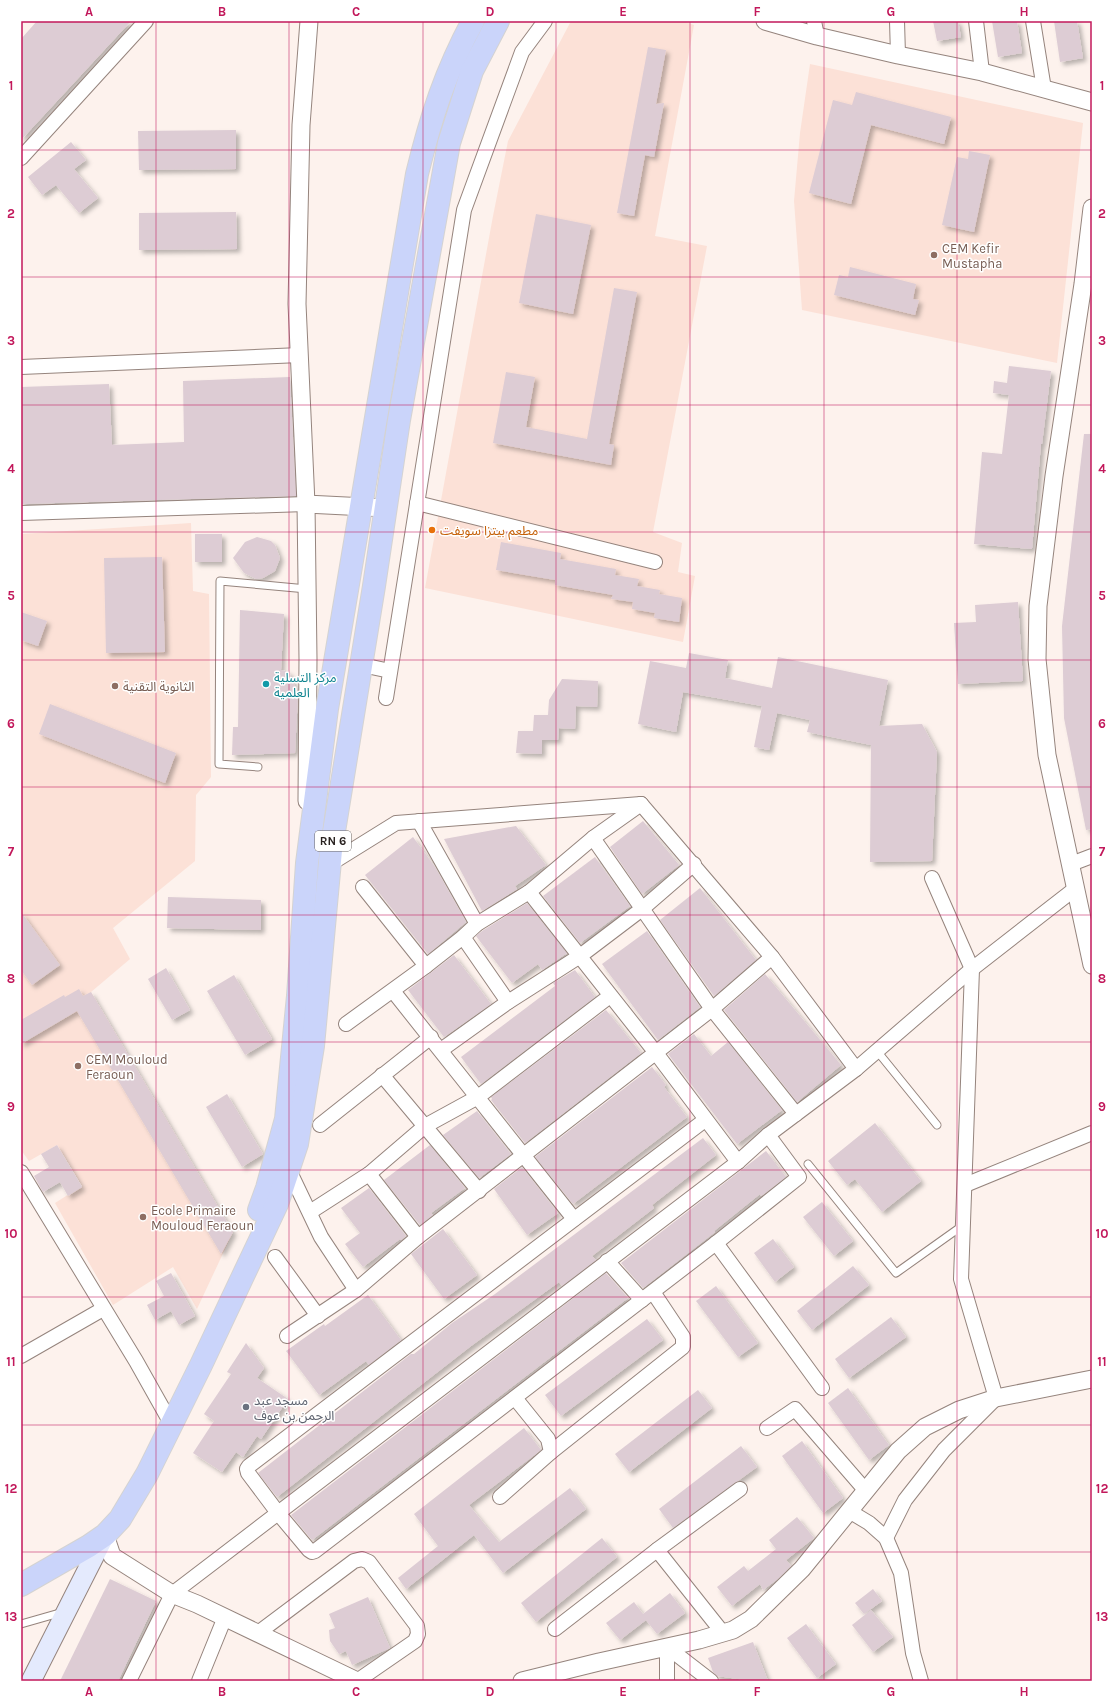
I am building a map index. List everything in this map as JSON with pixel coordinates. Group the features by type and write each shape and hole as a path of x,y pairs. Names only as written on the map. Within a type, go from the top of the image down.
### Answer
{"main road":[{"name":"RN 6","path":"21,1585 89,1546 105,1535 120,1519 147,1474 168,1418 186,1362 247,1242 267,1188 286,1119 298,996 306,863 327,709 417,174 428,129 442,85 458,49 473,21"},
{"name":"RN 6","path":"21,1574 80,1539 108,1515 125,1491 168,1418 277,1204 298,1144 313,1046 330,864 400,420 449,143 472,71 498,21"},
{"path":"31,1681 105,1535"}],"street":[{"path":"21,158 146,21"},
{"path":"309,21 301,125 297,304 306,504 306,863 330,864 396,823 641,804"},
{"path":"386,698 464,210 522,52 545,21"},
{"path":"765,21 816,28 898,55 982,72 1092,102"},
{"path":"897,21 898,55"},
{"path":"976,21 982,72"},
{"path":"1033,21 1044,89"},
{"path":"1092,208 1083,284 1054,476 1038,606 1037,659 1047,755 1092,965"},
{"path":"21,367 300,355"},
{"path":"417,503 655,562"},
{"path":"21,513 306,504 386,508"},
{"path":"362,664 390,670"},
{"path":"346,1024 426,966 477,924 529,892 593,838 641,804"},
{"path":"641,804 694,864 772,957 856,1069"},
{"path":"419,821 477,924"},
{"path":"593,838 712,1009 796,1114"},
{"path":"1071,864 1092,856"},
{"path":"441,1050 508,1002 580,956 642,909 694,864"},
{"path":"932,878 972,969 961,1279 996,1398"},
{"path":"363,887 426,966"},
{"path":"129,1681 172,1594 738,1162 768,1135 856,1069 972,969 1076,888"},
{"path":"529,892 656,1053 738,1162"},
{"path":"463,937 508,1002"},
{"path":"288,1336 356,1290 418,1237 712,1009 772,957"},
{"path":"393,991 431,1037 574,1220"},
{"path":"310,1212 369,1174 425,1126 478,1097 610,996"},
{"path":"320,1125 431,1037"},
{"path":"382,1075 479,1191"},
{"path":"705,1120 249,1466 247,1470 248,1473 278,1514 309,1550 312,1552 315,1551 716,1243 799,1177 768,1135"},
{"path":"965,1185 1092,1133"},
{"path":"289,1170 321,1237 356,1290"},
{"path":"21,1172 136,1361 168,1418"},
{"path":"369,1174 418,1237"},
{"path":"716,1243 822,1388"},
{"path":"275,1257 318,1316"},
{"path":"500,1497 551,1452 683,1347 683,1337 647,1296 607,1261"},
{"path":"21,1356 103,1309"},
{"path":"522,1681 699,1640 733,1630 752,1619 802,1569 898,1451 925,1427 959,1410 996,1398 1092,1379"},
{"path":"515,1398 548,1439 551,1452"},
{"path":"886,1538 905,1500 944,1450 996,1398"},
{"path":"767,1428 795,1409 866,1491"},
{"path":"555,1629 657,1550 740,1489"},
{"path":"849,1511 869,1523 886,1538 900,1574 913,1653 921,1681"},
{"path":"105,1535 112,1556 172,1594 225,1617 258,1633 357,1681 415,1641 418,1634 417,1626 369,1562 362,1558 354,1561 258,1633"},
{"path":"657,1550 723,1633"},
{"path":"199,1681 225,1617"},
{"path":"667,1647 668,1681"},
{"path":"667,1647 711,1681"}],"lane":[{"path":"258,767 219,764 220,581 307,589"},
{"path":"877,1051 937,1125"},
{"path":"808,1164 896,1273 963,1225"},
{"path":"21,1624 66,1611"}],"shaded area":[{"path":"571,21 683,21 694,25 655,236 707,246 653,532 682,543 678,572 695,576 683,642 425,588 508,141"},
{"name":"CEM Kefir Mustapha","path":"810,64 1083,123 1057,363 802,310 794,201 800,133"},
{"name":"الثانوية التقنية","path":"191,523 193,591 209,594 211,777 196,795 195,861 113,928 130,959 91,992 233,1232 197,1309 173,1267 113,1305 55,1203 82,1186 57,1145 29,1161 21,1150 21,534"}],"building":[{"path":"37,21 131,21 21,140 21,39"},
{"path":"933,21 958,21 961,37 937,41"},
{"path":"992,21 1017,21 1022,53 998,57"},
{"path":"1054,21 1077,21 1083,58 1060,62"},
{"path":"648,47 666,50 656,104 664,103 654,157 645,155 634,216 617,213"},
{"path":"856,92 951,117 944,144 871,125 851,204 809,193 833,100 852,105"},
{"path":"236,130 236,169 139,170 138,131"},
{"path":"71,142 86,160 74,169 98,198 79,213 56,185 42,195 28,177"},
{"path":"969,151 990,155 974,232 942,225 957,157 968,159"},
{"path":"236,212 237,249 139,250 139,213"},
{"path":"536,214 591,225 573,314 519,303"},
{"path":"850,267 916,284 913,299 919,300 915,315 834,295 839,275 848,277"},
{"path":"614,288 637,292 609,444 614,445 611,465 493,443 506,372 535,377 526,427 587,439"},
{"path":"1009,366 1051,371 1041,444 1032,549 974,544 982,452 1002,454 1009,395 993,393 994,381 1007,383"},
{"path":"290,377 296,496 21,504 21,387 109,384 112,445 184,442 183,381"},
{"path":"1084,434 1092,434 1092,829 1086,830 1064,718 1062,626"},
{"path":"195,534 222,534 222,562 195,562"},
{"path":"257,537 271,541 275,545 280,558 275,571 263,578 256,579 244,573 233,558 245,542"},
{"path":"501,542 561,553 560,559 616,569 615,575 639,579 637,586 660,590 659,594 682,598 679,622 654,618 655,613 632,609 633,602 611,599 613,595 555,585 555,580 496,570"},
{"path":"162,557 165,652 106,653 104,558"},
{"path":"1018,602 1023,681 958,684 954,623 976,622 975,605"},
{"name":"مركز التسلية العلمية","path":"240,610 284,614 281,670 289,672 298,694 295,753 232,755 233,727 238,727"},
{"path":"21,612 47,621 38,646 21,640"},
{"path":"689,653 728,660 725,678 772,688 778,657 888,680 879,726 922,724 937,752 932,861 870,862 871,745 807,732 810,720 777,713 769,750 754,747 762,706 683,692 676,732 638,724 650,661 686,668"},
{"path":"562,679 598,681 597,707 576,706 575,729 559,728 558,740 542,740 542,754 516,753 518,731 533,731 534,715 548,715 549,700"},
{"path":"50,704 176,753 165,783 39,734"},
{"path":"643,821 679,865 642,894 610,847"},
{"path":"516,826 546,865 515,886 517,889 482,911 444,839"},
{"path":"413,837 435,867 466,922 428,954 365,875"},
{"path":"595,857 630,906 580,943 543,896"},
{"path":"700,888 756,960 714,996 660,920"},
{"path":"168,897 261,900 261,930 167,928"},
{"path":"527,903 567,953 542,970 538,964 512,983 476,936"},
{"path":"21,912 60,965 32,985 21,970"},
{"path":"647,931 700,1007 658,1040 602,964"},
{"path":"454,955 491,1004 444,1037 408,990"},
{"path":"166,968 190,1010 172,1020 148,979"},
{"path":"575,970 595,997 481,1084 461,1057 555,986 553,983"},
{"path":"765,974 841,1065 797,1102 724,1010"},
{"path":"234,975 272,1039 245,1055 207,991"},
{"path":"79,989 83,996 91,992 233,1232 221,1254 77,1011 21,1044 21,1020 64,995 65,997"},
{"path":"606,1010 641,1053 525,1143 491,1100 491,1097"},
{"path":"694,1034 711,1056 728,1042 782,1110 737,1144 668,1054"},
{"path":"652,1067 666,1085 664,1087 687,1117 573,1204 535,1157"},
{"path":"227,1094 263,1154 242,1167 206,1107"},
{"path":"477,1111 511,1154 479,1178 443,1135"},
{"path":"875,1123 921,1181 882,1212 855,1179 847,1185 828,1161"},
{"path":"703,1138 716,1155 652,1205 654,1208 592,1256 596,1260 562,1286 559,1282 471,1346 277,1497 258,1473 411,1354 414,1354 452,1323 495,1294"},
{"path":"57,1145 82,1187 68,1196 60,1182 43,1192 34,1176 49,1167 41,1154"},
{"path":"430,1145 465,1188 431,1213 433,1215 420,1225 384,1180"},
{"path":"766,1151 786,1177 761,1196 760,1194 714,1231 715,1232 643,1288 621,1263"},
{"path":"522,1167 558,1213 527,1235 494,1189"},
{"path":"369,1188 406,1236 363,1267 345,1244 360,1233 341,1208"},
{"path":"822,1202 853,1241 834,1256 803,1217"},
{"path":"443,1229 477,1275 444,1299 411,1254"},
{"path":"773,1239 794,1267 775,1282 754,1253"},
{"path":"853,1266 869,1285 812,1330 797,1311"},
{"path":"171,1273 195,1316 179,1325 171,1311 155,1320 147,1305 164,1296 156,1281"},
{"path":"606,1273 628,1298 312,1540 291,1515"},
{"path":"716,1286 758,1343 738,1357 696,1301"},
{"path":"368,1295 401,1340 369,1365 366,1361 319,1395 286,1351 324,1324 325,1326"},
{"path":"891,1317 906,1337 849,1378 835,1359"},
{"path":"647,1319 663,1340 561,1416 545,1395"},
{"name":"مسجد عبد الرحمن بن عوف","path":"246,1343 264,1368 257,1378 288,1399 261,1439 257,1436 243,1457 236,1452 222,1472 193,1453 214,1421 204,1414 231,1374 227,1372"},
{"path":"848,1388 889,1445 869,1460 828,1403"},
{"path":"698,1390 712,1408 629,1472 615,1454"},
{"path":"524,1428 541,1450 469,1505 499,1542 570,1488 586,1509 503,1573 474,1535 406,1589 398,1578 438,1546 414,1514"},
{"path":"802,1441 843,1498 823,1513 782,1456"},
{"path":"741,1446 757,1467 673,1528 659,1509"},
{"path":"797,1517 814,1538 786,1560 791,1566 779,1578 763,1590 760,1584 732,1606 717,1587 744,1566 748,1571 776,1549 769,1540"},
{"path":"602,1538 617,1557 536,1622 521,1603"},
{"path":"110,1579 156,1601 118,1681 60,1681"},
{"path":"873,1589 882,1601 864,1614 855,1603"},
{"path":"670,1593 685,1613 657,1634 646,1620 620,1640 606,1623 634,1602 643,1614"},
{"path":"368,1597 390,1648 352,1665 346,1651 339,1654 330,1641 329,1630 335,1628 329,1614"},
{"path":"871,1610 893,1637 873,1652 852,1625"},
{"path":"806,1624 836,1664 817,1678 787,1638"},
{"path":"753,1642 768,1681 753,1681 717,1676 713,1672 708,1658"}],"place":[{"name":"CEM Kefir Mustapha","path":"934,255"},
{"name":"مطعم بيتزا سويفت","path":"432,530"},
{"name":"مركز التسلية العلمية","path":"266,684"},
{"name":"الثانوية التقنية","path":"115,686"},
{"name":"CEM Mouloud Feraoun","path":"78,1066"},
{"name":"Ecole Primaire Mouloud Feraoun","path":"143,1217"},
{"name":"مسجد عبد الرحمن بن عوف","path":"246,1407"}]}
